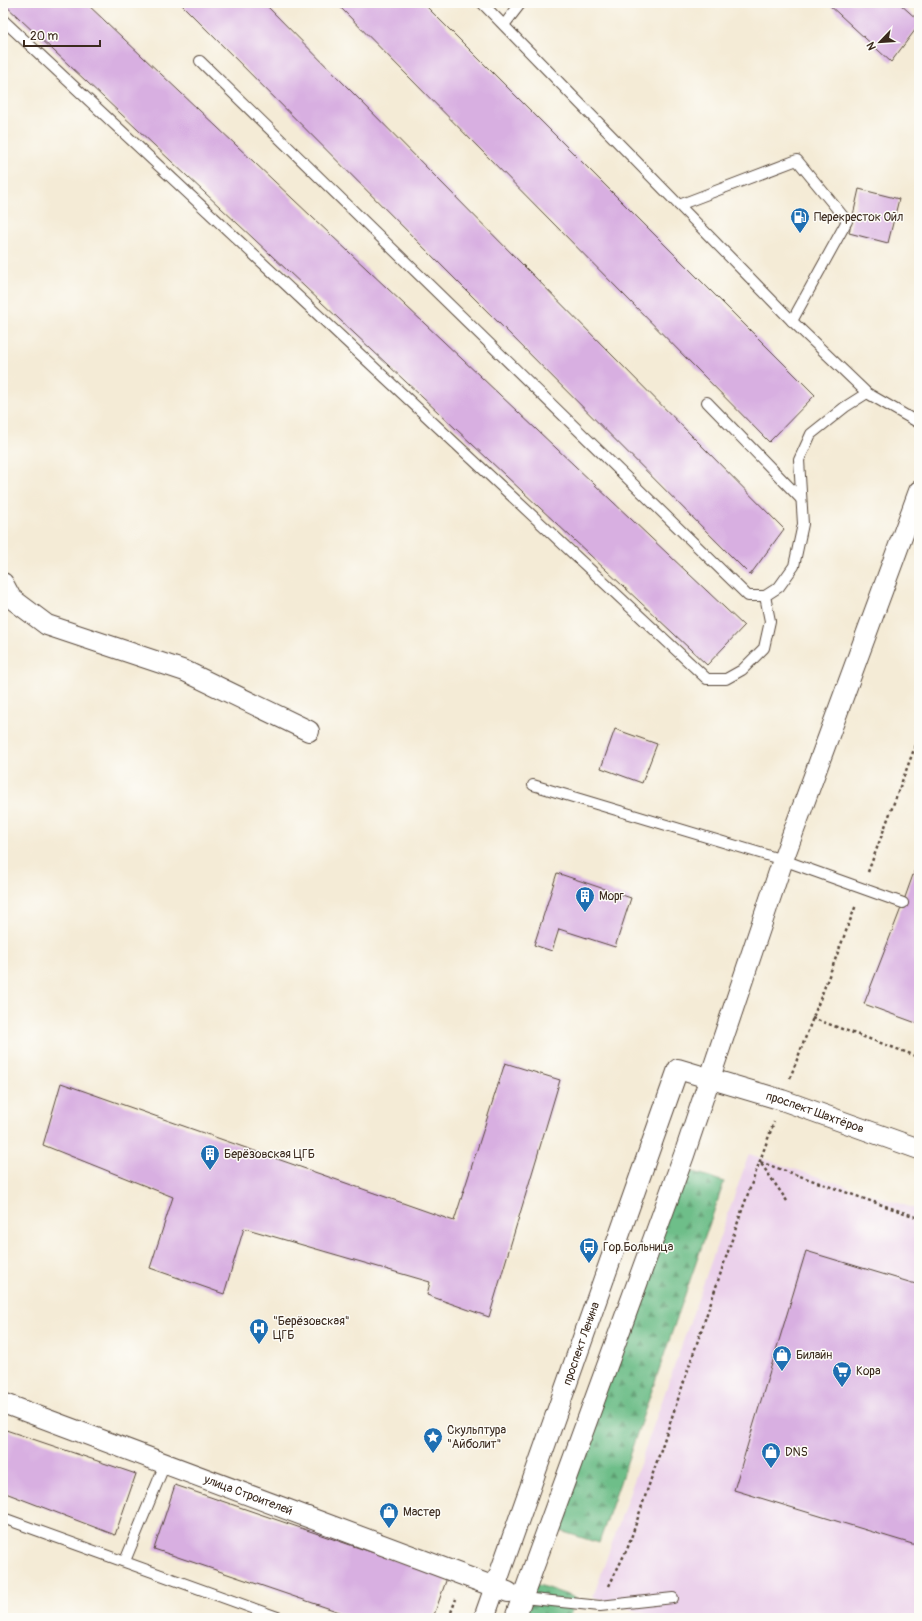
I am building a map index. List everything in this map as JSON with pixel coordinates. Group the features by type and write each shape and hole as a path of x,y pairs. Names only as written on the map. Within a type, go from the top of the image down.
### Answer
{"street":[{"path":"515,1618 684,1155 783,860 919,491"},
{"path":"3,583 11,598 47,625 185,671 309,731"},
{"name":"проспект Шахтёров","path":"678,1069 782,1100 919,1149"},
{"name":"проспект Ленина","path":"484,1618 678,1069"},
{"name":"улица Строителей","path":"3,1403 523,1598"}],"lane":[{"path":"482,3 792,321 867,393 919,423"},
{"path":"504,25 521,3"},
{"path":"3,20 707,679 726,679 742,670 764,648 770,621 765,596"},
{"path":"200,61 748,596 765,596 779,587 794,566 803,524 799,460 811,434 867,393"},
{"path":"679,205 797,160 847,221 792,321"},
{"path":"707,402 801,499"},
{"path":"533,785 783,860 903,903"},
{"path":"125,1561 164,1464"},
{"path":"3,1518 280,1618"},
{"path":"523,1598 600,1606 673,1598"}],"path":[{"path":"919,736 812,1018 919,1057"},
{"path":"760,1162 787,1201"},
{"path":"760,1162 919,1218"},
{"path":"600,1606 628,1547 760,1162"},
{"path":"449,1618 456,1599"}],"shaded area":[{"path":"749,1154 919,1210 919,1618 658,1618 593,1597"}],"green space":[{"path":"683,1168 724,1182 599,1543 554,1529"},
{"path":"533,1583 576,1598 569,1618 521,1618"}],"building":[{"path":"3,3 86,3 744,626 707,665"},
{"path":"180,3 264,3 784,529 750,575"},
{"path":"336,3 423,3 815,395 769,442"},
{"path":"827,3 899,3 919,21 919,25 891,62"},
{"path":"859,189 899,199 888,243 849,233"},
{"path":"615,729 657,744 642,783 601,768"},
{"path":"919,858 919,1024 864,1004"},
{"name":"Морг","path":"557,873 631,898 615,947 559,929 552,951 534,945"},
{"name":"Берёзовская ЦГБ","path":"505,1063 560,1080 489,1317 427,1295 430,1282 244,1228 224,1294 150,1268 173,1197 43,1145 61,1083 454,1221"},
{"name":"Кора","path":"806,1251 919,1285 919,1546 734,1490"},
{"path":"3,1429 136,1474 115,1535 3,1492"},
{"path":"175,1485 447,1578 433,1618 357,1618 154,1549"}],"place":[{"name":"Перекресток Ойл","path":"800,234"},
{"name":"Морг","path":"585,913"},
{"name":"Берёзовская ЦГБ","path":"210,1171"},
{"name":"Гор.Больница","path":"589,1264"},
{"name":"\"Берёзовская\" ЦГБ","path":"259,1345"},
{"name":"Билайн","path":"782,1372"},
{"name":"Кора","path":"842,1388"},
{"name":"Скульптура \"Айболит\"","path":"433,1454"},
{"name":"DNS","path":"771,1469"},
{"name":"Мастер","path":"389,1529"}]}
